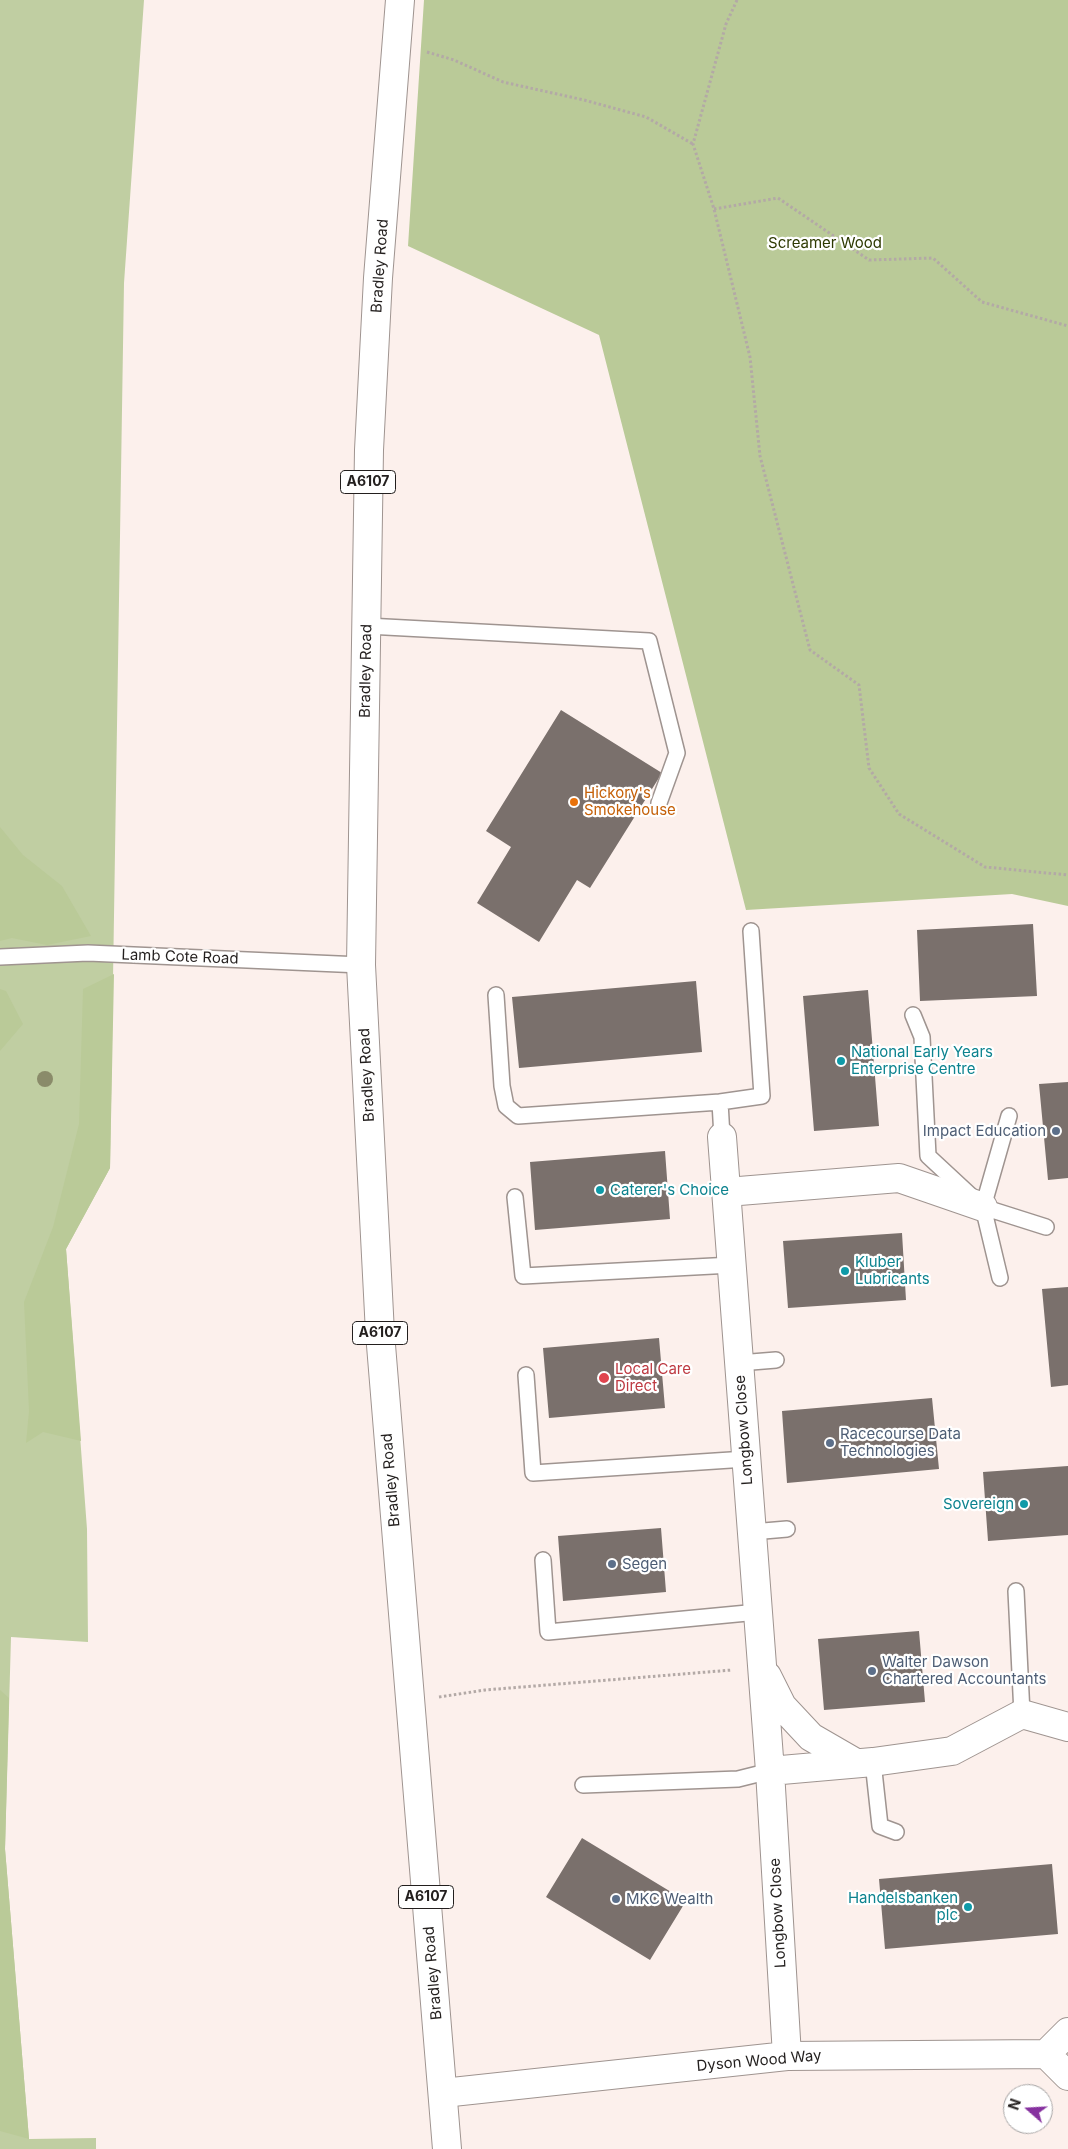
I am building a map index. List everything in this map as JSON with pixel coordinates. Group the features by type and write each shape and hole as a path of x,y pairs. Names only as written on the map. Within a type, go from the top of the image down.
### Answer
{"street":[{"name":"Bradley Road","path":"400,0 378,278 369,450 361,965 380,1333 409,1701 448,2149"},
{"name":"Longbow Close","path":"722,1137 770,1771 787,2056"},
{"path":"727,1192 899,1178 983,1207"},
{"name":"Longbow Close","path":"762,1668 782,1706 812,1737 864,1762"},
{"path":"770,1771 952,1751 1022,1714 1068,1727"},
{"path":"1068,2032 1046,2054 1068,2076"},
{"name":"Dyson Wood Way","path":"443,2094 787,2056 1046,2054"}],"lane":[{"path":"367,626 649,641 677,753 659,803"},
{"path":"496,995 502,1086 506,1106 518,1116 720,1102 762,1096 751,931"},
{"name":"Lamb Cote Road","path":"0,957 88,954 361,965"},
{"path":"913,1015 922,1037 928,1156 983,1207 1046,1227"},
{"path":"720,1102 722,1137"},
{"path":"1000,1278 999,1267 983,1207 1009,1116"},
{"path":"515,1197 523,1276 732,1265"},
{"path":"739,1363 776,1360"},
{"path":"526,1375 533,1474 746,1459"},
{"path":"752,1532 787,1529"},
{"path":"543,1560 548,1632 758,1612"},
{"path":"1016,1591 1022,1714"},
{"path":"864,1762 880,1826 896,1832"},
{"path":"584,1784 738,1779 770,1771"}],"path":[{"path":"737,0 726,24 693,144 714,208 750,358 760,456 810,650 859,685 869,768 899,814 985,867 1068,875"},
{"path":"397,45 454,60 503,82 584,100 646,117 693,144"},
{"path":"714,208 778,198 869,260 932,258 982,302 1068,326"},
{"path":"409,1701 485,1690 762,1668"}],"green space":[{"path":"0,0 144,0 124,283 110,1168 66,1249 87,1529 88,1642 11,1637 5,1849 29,2139 96,2138 96,2149 0,2149"},
{"name":"Screamer Wood","path":"424,0 1068,0 1068,906 1012,894 746,910 599,335 408,246"},
{"path":"0,827 23,855 62,886 91,936 47,945 12,938 0,941"},
{"path":"114,974 110,1168 66,1249 81,1441 43,1432 26,1443 29,1411 24,1302 53,1227 79,1124 83,989"},
{"path":"0,989 6,991 23,1024 0,1051"},
{"path":"0,1690 9,1698 5,1849 29,2139 0,2131"}],"building":[{"name":"Hickory's Smokehouse","path":"561,710 662,773 590,888 577,880 539,942 477,903 511,847 486,831"},
{"path":"1033,924 1037,996 920,1001 917,930"},
{"path":"696,981 702,1052 519,1068 512,997"},
{"name":"National Early Years Enterprise Centre","path":"868,990 879,1126 814,1131 803,996"},
{"name":"Impact Education","path":"1068,1082 1068,1178 1048,1180 1039,1084"},
{"name":"Caterer's Choice","path":"665,1151 670,1219 535,1230 530,1162"},
{"name":"Kluber Lubricants","path":"902,1233 906,1300 788,1308 783,1241"},
{"path":"1068,1287 1068,1385 1051,1387 1042,1289"},
{"name":"Local Care Direct","path":"659,1338 665,1408 549,1418 543,1348"},
{"name":"Racecourse Data Technologies","path":"932,1398 939,1469 787,1483 782,1411"},
{"name":"Sovereign","path":"1068,1466 1068,1535 988,1541 983,1472"},
{"name":"Segen","path":"661,1528 666,1592 563,1601 558,1536"},
{"name":"Walter Dawson Chartered Accountants","path":"919,1631 925,1702 824,1710 818,1639"},
{"name":"MKC Wealth","path":"582,1838 686,1901 650,1960 546,1897"},
{"name":"Handelsbanken plc","path":"1052,1864 1058,1934 885,1949 879,1879"}],"place":[{"name":"Hickory's Smokehouse","path":"574,802"},
{"name":"National Early Years Enterprise Centre","path":"841,1061"},
{"name":"Impact Education","path":"1056,1131"},
{"name":"Caterer's Choice","path":"600,1190"},
{"name":"Kluber Lubricants","path":"845,1271"},
{"name":"Local Care Direct","path":"604,1378"},
{"name":"Racecourse Data Technologies","path":"830,1443"},
{"name":"Sovereign","path":"1024,1504"},
{"name":"Segen","path":"612,1564"},
{"name":"Walter Dawson Chartered Accountants","path":"872,1671"},
{"name":"MKC Wealth","path":"616,1899"},
{"name":"Handelsbanken plc","path":"968,1907"}]}
